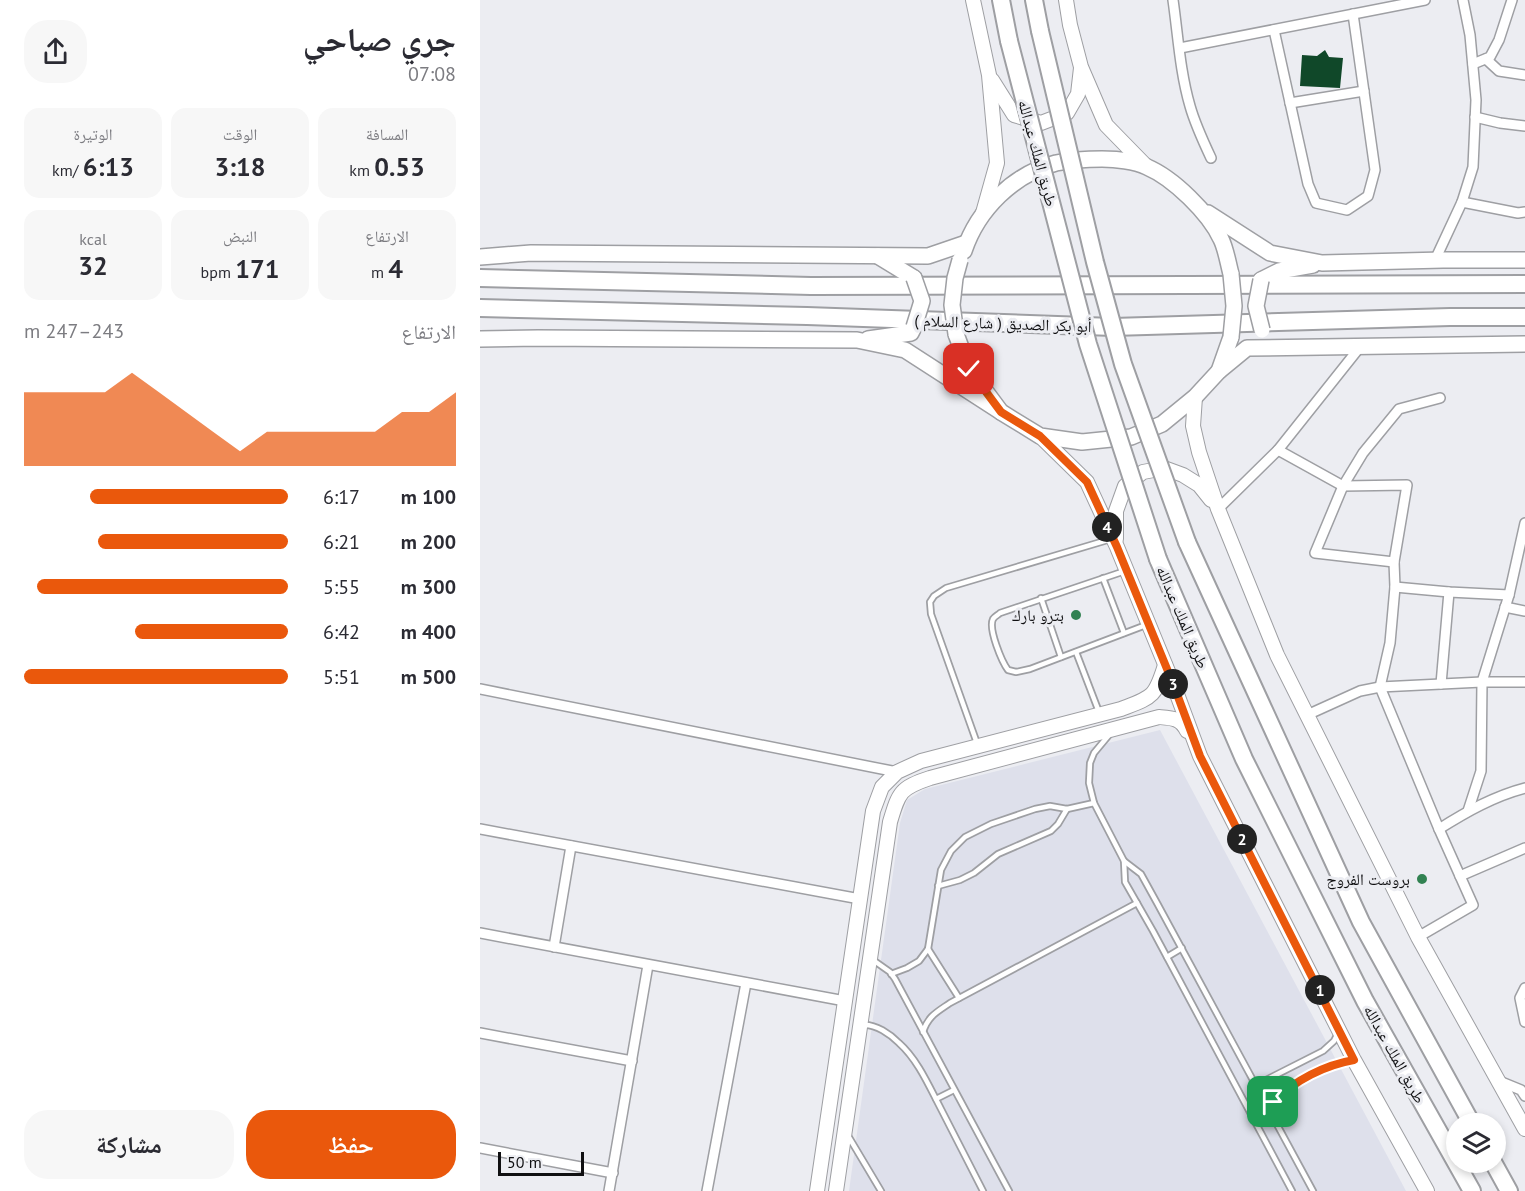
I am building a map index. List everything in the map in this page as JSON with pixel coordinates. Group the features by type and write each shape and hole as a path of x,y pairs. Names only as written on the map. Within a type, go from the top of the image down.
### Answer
{"highway":[{"name":"طريق الملك عبدالله","path":"1001,0 1009,42 1088,344 1158,559 1244,759 1365,1001 1472,1191"},
{"name":"طريق الملك عبدالله","path":"1034,0 1095,262 1123,364 1186,542 1361,922 1466,1113"},
{"name":"( شارع السلام ) أبو بكر الصديق","path":"480,279 811,286 1525,284"},
{"name":"( شارع السلام ) أبو بكر الصديق","path":"480,308 807,316 1113,327 1450,317 1525,317"},
{"path":"1500,1173 1509,1191"}],"main road":[{"path":"973,0 989,75 997,163 983,214"},
{"path":"1066,0 1081,67 1106,125 1146,166 1175,185 1203,210 1270,253 1322,264"},
{"path":"989,75 1014,115 1041,123 1067,114 1078,94 1081,67"},
{"path":"1001,412 969,369 956,334 952,304 960,260 966,243 983,214 1005,189 1024,176 1056,163 1113,159 1146,166"},
{"path":"1203,210 1221,239 1231,274 1234,306 1231,337 1219,371"},
{"path":"480,254 928,256 966,243"},
{"path":"480,339 857,340 911,333 922,301 914,278 878,256"},
{"path":"1289,346 1270,337 1262,330 1256,306 1262,280 1279,271 1322,264 1525,260"},
{"path":"857,340 904,350 1040,436 1087,482 1115,541 1200,756"},
{"path":"1040,436 1082,442 1131,437 1162,424 1195,397 1219,371 1247,348 1525,344"},
{"path":"1195,397 1193,426 1199,452 1218,509 1277,655 1418,937 1525,1129"},
{"path":"1115,541 1116,511 1125,486 1143,472 1164,468 1183,475 1199,485 1218,509"},
{"path":"817,1191 873,811 882,787 897,772 921,761 1100,715 1148,699 1158,686 1165,665"},
{"path":"836,1191 890,822 897,798 910,785 930,778 1159,717 1175,718 1184,723 1354,1060 1427,1191"}],"street":[{"path":"1173,0 1190,104 1197,127 1211,158"},
{"path":"1180,48 1425,0"},
{"path":"1435,260 1462,202 1473,167 1476,100 1470,35 1463,0"},
{"path":"1473,64 1490,57 1499,40 1512,0"},
{"path":"1274,30 1308,184 1316,203 1347,210 1368,196 1375,170 1353,14"},
{"path":"1486,59 1499,71 1525,75"},
{"path":"1290,104 1364,91"},
{"path":"1476,117 1525,126"},
{"path":"1462,202 1518,213 1525,212"},
{"path":"1218,509 1278,450 1360,347"},
{"path":"1394,562 1315,553 1343,486 1363,453 1399,409 1440,398"},
{"path":"1278,450 1343,486 1407,485 1394,562 1395,587 1390,643 1380,687 1473,905 1418,937"},
{"path":"1468,811 1481,771 1482,682 1509,595 1525,523"},
{"path":"1395,587 1509,595"},
{"path":"1441,684 1449,592"},
{"path":"1505,607 1525,611"},
{"path":"1307,715 1360,691 1380,687 1525,682"},
{"path":"480,689 897,772"},
{"path":"1439,829 1468,811 1508,792 1525,788"},
{"path":"480,829 860,899"},
{"path":"554,947 571,846"},
{"path":"1460,876 1525,848"},
{"path":"480,933 845,1002"},
{"path":"609,1191 648,964"},
{"path":"707,1191 746,983"},
{"path":"1525,988 1520,998 1525,1022"},
{"path":"480,1033 632,1061"},
{"path":"1498,1080 1521,1090 1525,1096"},
{"path":"480,1148 612,1173"}],"lane":[{"path":"978,746 931,614 930,602 934,596 946,588 1115,541"},
{"path":"1126,570 1000,612 993,620 991,628 1003,664 1008,670 1016,672 1030,669 1148,624"},
{"path":"1102,578 1124,633"},
{"path":"1041,598 1061,657"},
{"path":"1076,652 1100,715"},
{"path":"1115,729 1101,743 1090,763 1089,783 1094,803 1124,861 1125,882 1292,1191"},
{"path":"891,974 919,961 928,950 941,870 951,850 965,837 991,824 1035,809 1050,806 1067,809 1094,803"},
{"path":"938,886 960,880 974,873 998,855 1051,831 1067,809"},
{"path":"1124,861 1141,874 1313,1191"},
{"path":"923,1032 926,1022 933,1015 959,998 1137,903"},
{"path":"1167,957 1182,948"},
{"path":"928,950 959,998"},
{"path":"870,959 891,974 1009,1191"},
{"path":"860,1025 868,1024 879,1028 901,1044 936,1099 983,1191"},
{"path":"1256,1085 1323,1051 1334,1041 1339,1030"},
{"path":"1269,1108 1281,1094 1295,1084 1331,1065 1354,1060"},
{"path":"936,1099 954,1090"},
{"path":"845,1130 881,1191"}],"shaded area":[{"path":"1160,730 1406,1191 849,1191 900,823 907,800 925,789"}],"building":[{"path":"1325,50 1329,57 1343,58 1340,88 1300,86 1302,55 1317,56"}],"place":[{"name":"بترو بارك","path":"1076,615"},
{"name":"بروست الفروج","path":"1422,879"}],"route":[{"path":"969,369 1001,412 1040,436 1087,482 1117,547 1200,756 1354,1060 1340,1062 1323,1069 1295,1084 1273,1102"}]}
